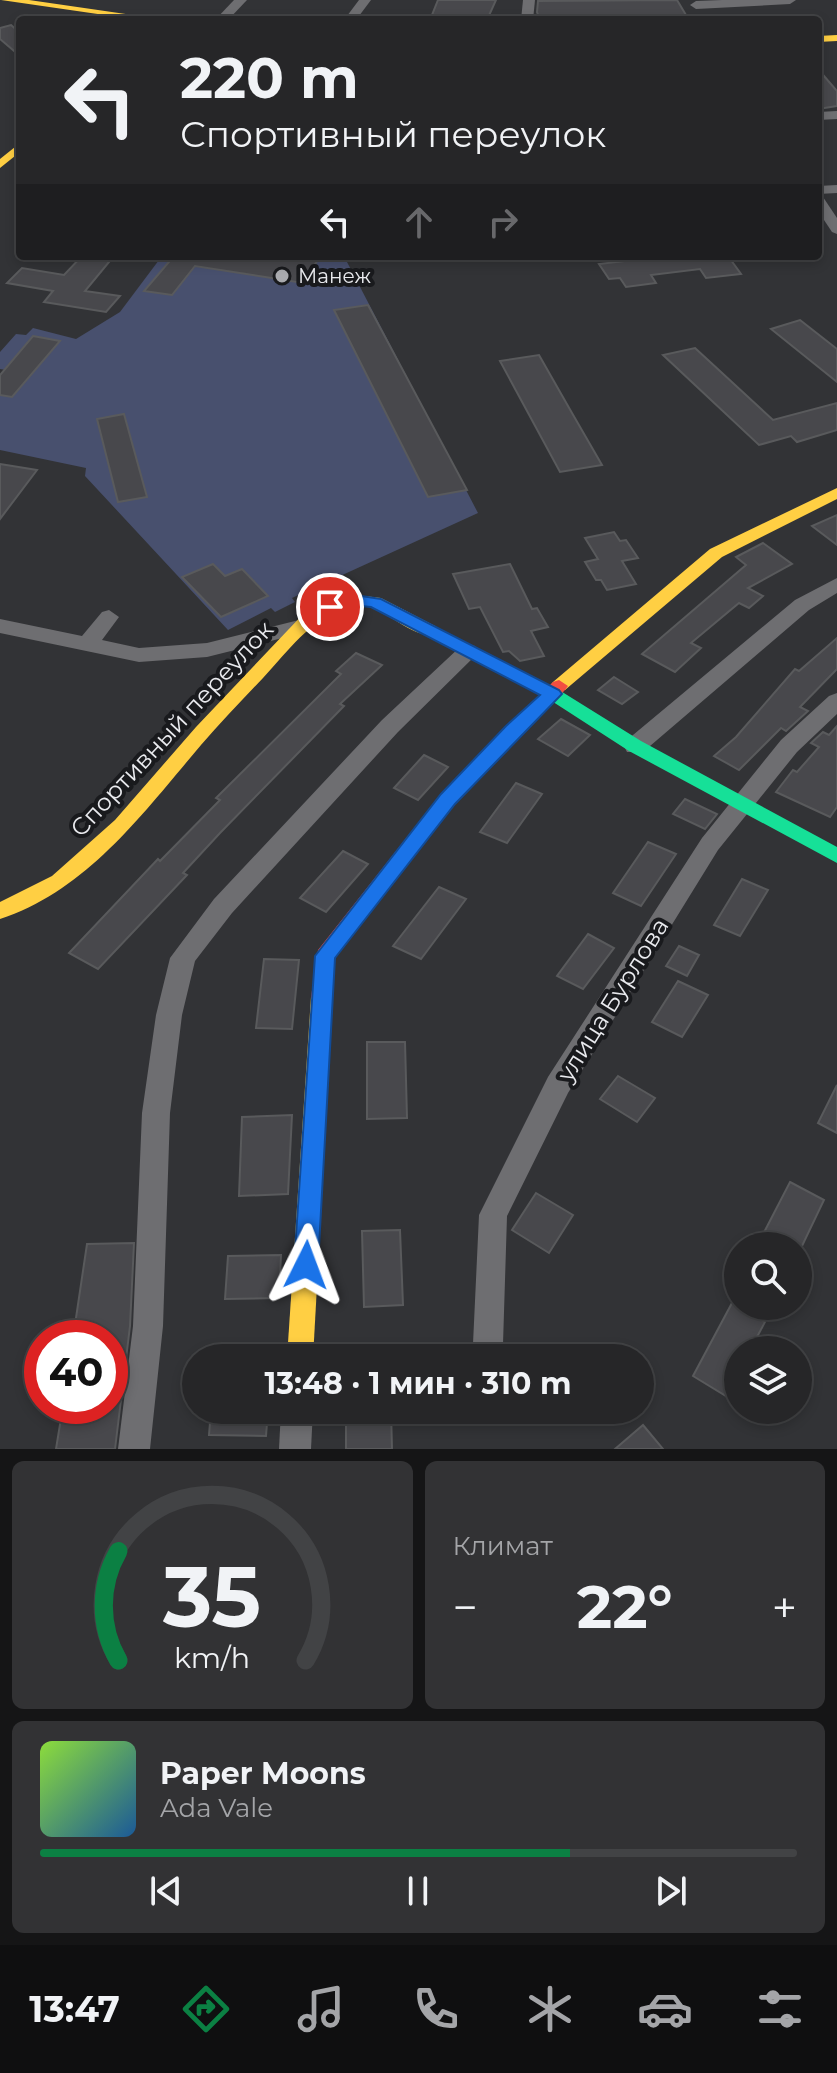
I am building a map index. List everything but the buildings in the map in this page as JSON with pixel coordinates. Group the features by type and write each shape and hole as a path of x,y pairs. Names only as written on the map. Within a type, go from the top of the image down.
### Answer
{"street":[{"path":"6,0 162,16"},
{"path":"225,16 241,0"},
{"path":"694,3 790,0"},
{"path":"0,5 85,16"},
{"path":"0,165 16,150"},
{"path":"822,206 837,229"},
{"path":"301,1344 325,956 448,799 512,731 576,670 716,553 837,493"},
{"path":"635,746 802,605 837,584"},
{"name":"Спортивный переулок","path":"0,911 59,881 122,825 299,627 313,614 348,599 375,602 553,694 635,746 837,856"},
{"path":"86,646 109,617"},
{"path":"0,626 139,655 207,650 299,627"},
{"path":"134,1449 148,1326 156,1113 169,1015 183,958 223,906 390,726 468,651"},
{"name":"улица Бурлова","path":"488,1344 493,1215 558,1085 710,844 789,746 837,701"},
{"path":"295,1449 296,1424"}],"shaded area":[{"path":"159,260 347,262 478,513 292,598 295,602 275,612 271,608 228,630 85,476 86,468 0,450 0,394 12,371 0,369 0,352 16,334 26,335 33,328 76,339 120,312"}],"traffic: fast":[{"path":"429,630 553,694 635,746 837,856"}],"traffic: slow":[{"path":"6,0 131,16"},
{"path":"822,39 837,38"},
{"path":"0,165 16,150"},
{"path":"559,686 716,553 837,493"},
{"path":"0,911 59,881 122,825 202,732 313,614 348,599 375,602 429,630"},
{"path":"301,1344 322,997"}],"traffic: jam":[{"path":"322,997 325,956 448,799 559,686"}],"place":[{"name":"Манеж","path":"282,276"}],"route":[{"path":"306,1265 325,956 448,799 512,731 553,694 375,602 348,599 330,607"}]}
